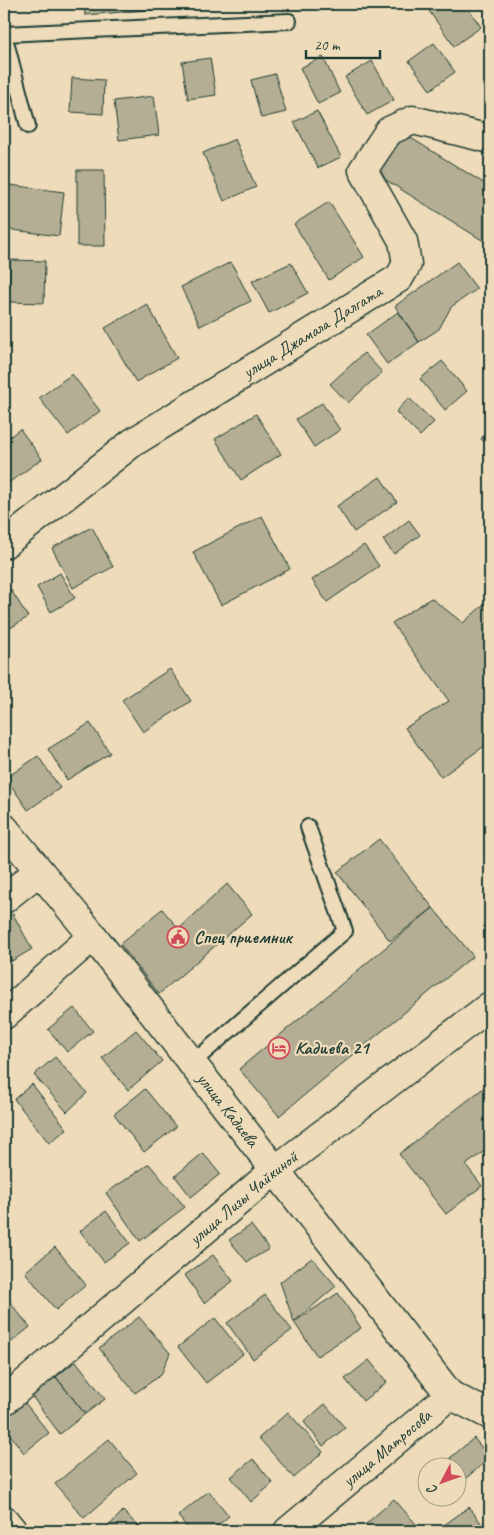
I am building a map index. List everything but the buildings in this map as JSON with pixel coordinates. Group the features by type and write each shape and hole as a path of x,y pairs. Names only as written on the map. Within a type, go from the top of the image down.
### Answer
{"street":[{"name":"улица Джамала Далгата","path":"4,544 132,443 398,278 407,264 403,242 363,170 389,131 414,120 490,139"},
{"name":"улица Кадиева","path":"4,828 93,936 450,1395"},
{"path":"4,899 39,871"},
{"path":"4,1015 93,936"},
{"name":"улица Лизы Чайкиной","path":"4,1401 274,1171 490,1006"},
{"path":"450,1395 490,1414"},
{"name":"улица Матросова","path":"288,1531 450,1395"},
{"path":"4,1520 13,1531"}],"lane":[{"path":"28,126 4,34 289,20"},
{"path":"191,1064 344,931 308,827"}],"place":[{"name":"Спец приемник","path":"178,937"},
{"name":"Кадиева 21","path":"279,1048"}]}
